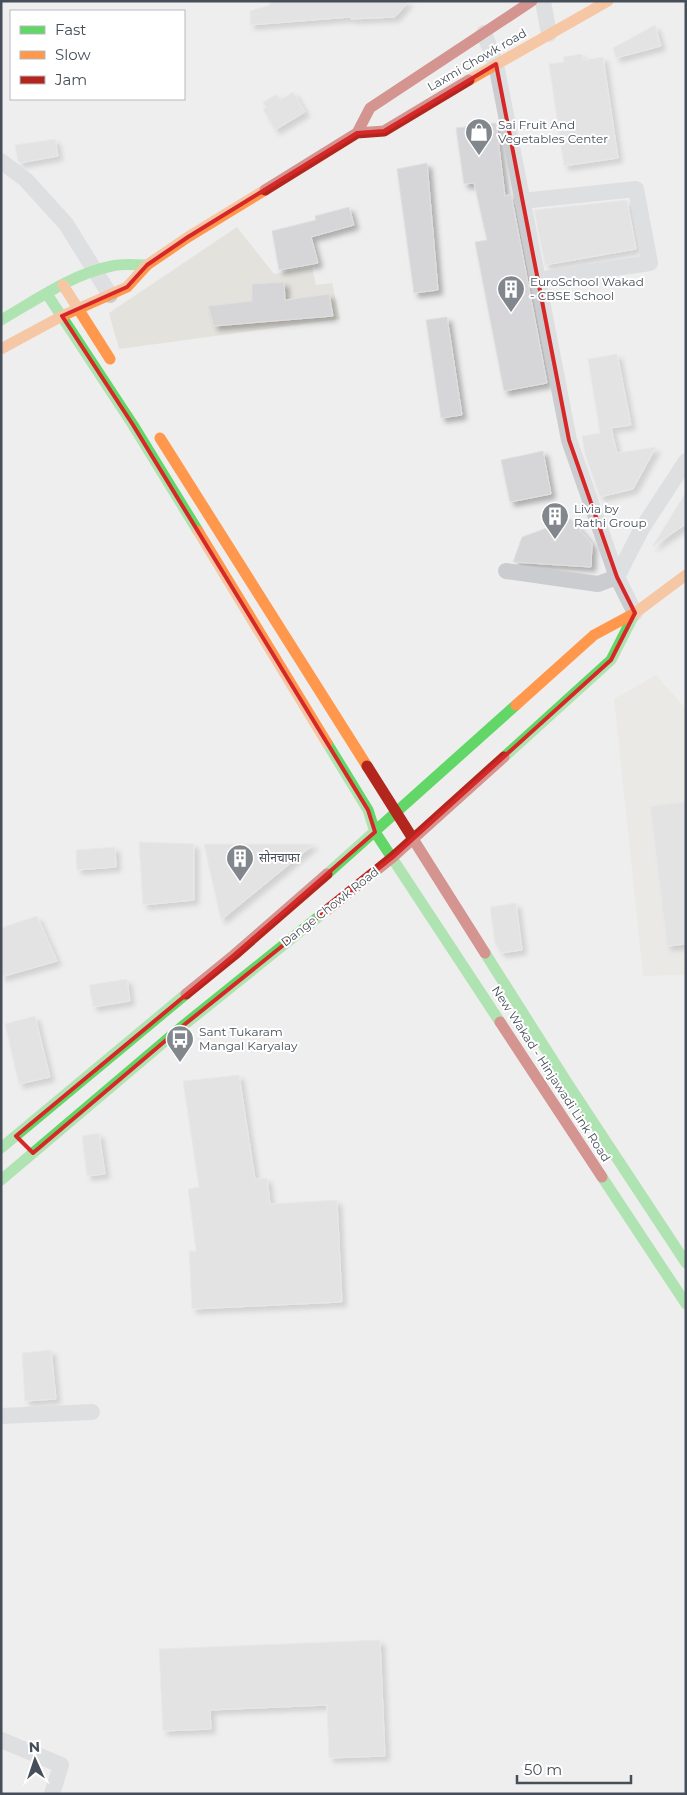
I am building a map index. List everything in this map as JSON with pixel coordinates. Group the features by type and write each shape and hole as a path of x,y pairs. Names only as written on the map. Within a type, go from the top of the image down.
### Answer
{"main road":[{"name":"Laxmi Chowk road","path":"358,133 370,108 532,1"},
{"name":"Laxmi Chowk road","path":"62,316 127,287 147,265 188,237 358,133 384,131 496,64 608,1"},
{"path":"1,320 63,285 94,271 114,265 147,265"},
{"path":"63,285 115,367"},
{"name":"New Wakad - Hinjawadi Link Road","path":"47,294 133,425 368,810 375,832 549,1096 679,1279 686,1304"},
{"path":"1,349 62,316"},
{"name":"New Wakad - Hinjawadi Link Road","path":"152,426 568,1084 686,1263"},
{"name":"Dange Chowk Road","path":"1,1180 25,1144 110,1056 234,956 397,813 594,635 636,613 686,575"},
{"name":"Dange Chowk Road","path":"1,1148 25,1144 184,1025 393,858 611,660 636,613"},
{"path":"549,1096 568,1084"}],"street":[{"path":"543,1 549,34"},
{"path":"484,33 496,64 569,440 617,577 636,613"},
{"path":"1,162 26,180 66,224 110,296"},
{"path":"522,202 636,189 650,263 538,280"},
{"path":"506,571 598,584 617,577 641,530 686,461"},
{"path":"1,1416 92,1412"},
{"path":"1,1740 61,1765 52,1794"}],"highlighted area":[{"path":"496,64 569,440 617,577 635,613 611,660 393,857 184,1025 33,1153 16,1136 234,955 375,832 368,810 133,425 62,316 127,287 147,265 188,237 357,133 384,131"}],"shaded area":[{"path":"237,227 274,274 312,267 316,285 332,283 340,319 119,349 109,313"},
{"path":"656,675 686,709 686,975 643,976 614,699"}],"building":[{"path":"270,1 409,1 395,17 351,19 350,17 250,25 250,11 270,5"},
{"path":"655,25 661,46 616,58 613,48"},
{"path":"582,54 583,60 603,57 618,158 564,166 549,64 564,62 563,57"},
{"path":"293,92 305,112 275,130 263,109 266,108 263,102 277,94 280,100"},
{"name":"EuroSchool Wakad - CBSE School","path":"496,123 505,196 511,194 547,383 504,391 475,242 487,240 474,183 464,184 456,128"},
{"path":"55,139 58,156 20,163 18,161 15,145"},
{"path":"427,163 438,290 414,293 397,169"},
{"path":"627,200 636,249 545,265 534,210"},
{"path":"349,207 354,225 311,237 318,263 279,270 272,231 316,220 315,216"},
{"path":"284,282 285,300 329,294 333,316 214,326 208,306 252,301 252,284"},
{"path":"447,317 462,415 441,418 426,320"},
{"path":"617,354 631,425 611,428 617,453 656,447 633,489 600,497 585,454 582,436 600,433 588,359"},
{"path":"543,451 551,494 510,502 501,460"},
{"path":"686,492 686,524 652,547"},
{"name":"Livia by Rathi Group","path":"571,519 592,544 591,567 513,562 522,537"},
{"path":"686,802 686,944 667,946 650,806"},
{"path":"139,842 194,844 194,900 143,905"},
{"name":"सोनचाफा","path":"204,844 314,844 221,920"},
{"path":"115,847 116,867 77,870 76,850"},
{"path":"516,903 522,950 501,953 495,943 490,907"},
{"path":"37,916 57,961 1,977 1,928"},
{"path":"127,979 130,1001 93,1007 89,985"},
{"path":"35,1016 50,1077 19,1084 5,1024"},
{"path":"239,1075 255,1179 267,1178 270,1204 337,1200 342,1302 192,1309 189,1251 196,1251 188,1189 199,1187 183,1081"},
{"path":"99,1133 105,1174 87,1176 82,1136"},
{"path":"51,1350 56,1399 25,1401 22,1353"},
{"path":"380,1640 385,1756 329,1758 327,1705 210,1710 211,1729 163,1731 159,1649"}],"traffic: fast":[{"path":"1,320 55,288 83,275 116,265 147,265"},
{"path":"47,294 133,425 198,531"},
{"path":"504,757 611,660 635,613"},
{"path":"327,874 516,705"},
{"path":"327,743 368,810 375,832 500,1022"},
{"path":"1,1180 184,1025 327,910"},
{"path":"485,953 568,1084 686,1263"},
{"path":"1,1148 186,994"},
{"path":"602,1177 686,1304"}],"traffic: slow":[{"path":"469,80 608,1"},
{"path":"1,349 62,316 127,287 147,265 188,237 265,190"},
{"path":"63,285 110,359"},
{"path":"160,438 367,766"},
{"path":"198,531 327,743"},
{"path":"516,705 594,635 635,613 686,575"}],"traffic: jam":[{"path":"357,133 370,108 532,1"},
{"path":"265,190 357,133 384,131 469,80"},
{"path":"327,910 393,857 504,757"},
{"path":"367,766 485,953"},
{"path":"186,994 327,874"},
{"path":"500,1022 602,1177"}],"place":[{"name":"Sai Fruit And Vegetables Center","path":"479,156"},
{"name":"EuroSchool Wakad - CBSE School","path":"511,313"},
{"name":"Livia by Rathi Group","path":"555,540"},
{"name":"सोनचाफा","path":"240,882"},
{"name":"Sant Tukaram Mangal Karyalay","path":"180,1063"}]}
